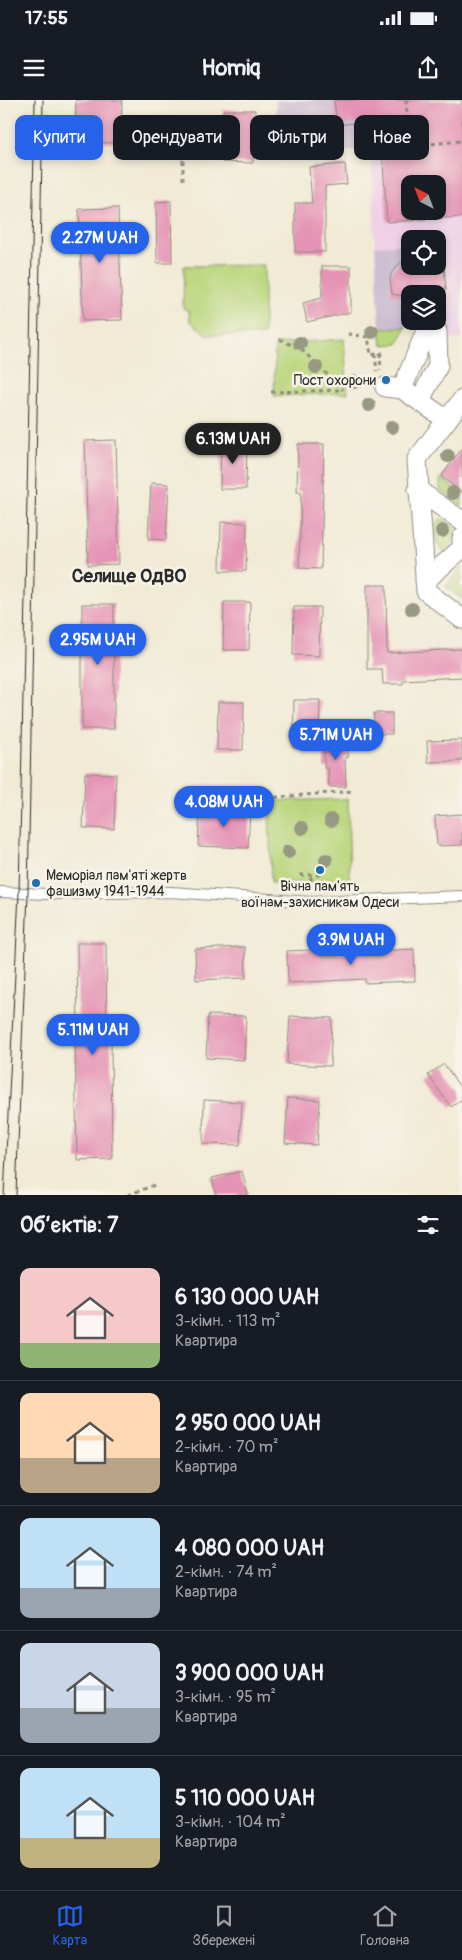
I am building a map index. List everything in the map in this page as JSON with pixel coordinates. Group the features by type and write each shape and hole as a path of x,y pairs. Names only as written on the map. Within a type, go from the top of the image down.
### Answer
{"street":[{"path":"420,400 438,366 437,331 426,331 393,388 420,400 447,420"},
{"path":"462,400 417,460 426,591 462,619"},
{"path":"418,490 462,521"},
{"path":"425,581 462,548 462,538"}],"lane":[{"path":"0,892 47,894 171,892 310,902 462,896"}],"path":[{"path":"406,100 407,115"},
{"path":"429,144 462,141"},
{"path":"183,160 183,180"},
{"path":"348,334 368,337 371,355 375,354 382,353 382,375 377,375 375,354"},
{"path":"271,392 343,390 302,350 280,340"},
{"path":"267,798 354,791"},
{"path":"300,875 322,875"},
{"path":"128,1195 157,1184"}],"shaded area":[{"path":"276,100 367,100 368,115 354,115 354,150 344,151 344,115 276,115"},
{"path":"367,100 462,100 462,339 449,340 445,275 446,230 401,230 401,245 375,246 371,160 429,160 429,115 368,115"},
{"path":"401,245 401,275 445,275 445,285 401,285 401,327 380,328 375,246"}],"green space":[{"path":"264,265 264,335 207,335 190,321 189,311 183,308 184,266"},
{"path":"401,327 401,330 405,330 398,344 382,345 380,328"},
{"path":"344,339 348,393 274,396 275,344"},
{"path":"440,478 462,494 462,506 440,490"},
{"path":"441,519 451,524 455,532 453,542 445,551 441,550 435,533 436,525"},
{"path":"462,565 462,579 458,585 462,588 462,599 446,587"},
{"path":"348,799 350,882 271,883 269,801"}],"building":[{"path":"76,100 122,100 122,115 113,115 113,143 103,143 103,115 76,115"},
{"path":"334,100 462,100 462,217 446,218 446,175 401,175 401,220 417,220 387,222 383,160 429,160 429,115 354,115 354,123 344,124 344,115 336,115"},
{"path":"223,110 255,110 255,115 250,115 250,160 253,160 253,163 222,162 222,160 240,160 240,115 223,115"},
{"path":"345,164 347,184 325,186 325,252 295,252 295,203 312,203 309,167"},
{"path":"171,201 172,263 157,263 156,202"},
{"path":"118,208 122,320 83,321 79,209"},
{"path":"401,262 401,275 445,275 446,285 401,285 401,296 392,294 390,278 392,272"},
{"path":"322,266 351,266 351,312 307,322 303,303 322,298"},
{"path":"116,440 119,564 88,565 85,441"},
{"path":"221,440 247,441 246,489 220,489"},
{"path":"298,444 324,444 321,569 299,568 301,492 297,492"},
{"path":"462,448 462,492 441,477"},
{"path":"151,483 169,484 166,540 148,539"},
{"path":"221,522 247,523 246,571 220,571"},
{"path":"367,585 386,585 387,653 462,649 462,677 403,680 403,684 383,684 382,669 367,669"},
{"path":"224,602 250,602 249,650 223,650"},
{"path":"82,604 114,604 114,729 82,729"},
{"path":"294,607 320,607 319,656 293,655"},
{"path":"294,700 320,700 319,749 293,748"},
{"path":"218,702 244,702 243,750 217,750"},
{"path":"374,713 392,713 392,734 373,734"},
{"path":"325,737 349,739 348,758 345,757 346,787 329,787 328,768 324,768"},
{"path":"462,740 462,761 428,762 427,741"},
{"path":"85,773 116,774 114,829 83,828"},
{"path":"200,807 250,809 248,848 198,846"},
{"path":"462,814 462,845 437,846 435,816"},
{"path":"77,943 106,943 107,1041 111,1041 112,1159 77,1160 75,1041 78,1041"},
{"path":"245,947 246,978 196,980 195,949"},
{"path":"336,949 336,953 414,949 415,981 365,983 365,979 288,983 287,951"},
{"path":"208,1015 246,1016 244,1060 206,1058"},
{"path":"290,1016 332,1018 330,1066 287,1064"},
{"path":"444,1064 462,1090 462,1099 451,1107 428,1075"},
{"path":"288,1098 320,1100 317,1145 285,1143"},
{"path":"204,1100 242,1102 240,1145 203,1144"},
{"path":"242,1171 248,1195 216,1195 212,1178"}],"tram line":[{"path":"4,1195 19,893 35,100"},
{"path":"16,1195 28,893 43,100"}],"place":[{"name":"Пост охорони","path":"386,380"},
{"name":"Вічна пам'ять воїнам-захисникам Одеси","path":"320,870"},
{"name":"Меморіал пам'яті жертв фашизму 1941-1944","path":"36,883"}],"district":[{"name":"Селище ОдВО","path":"129,576"}]}
